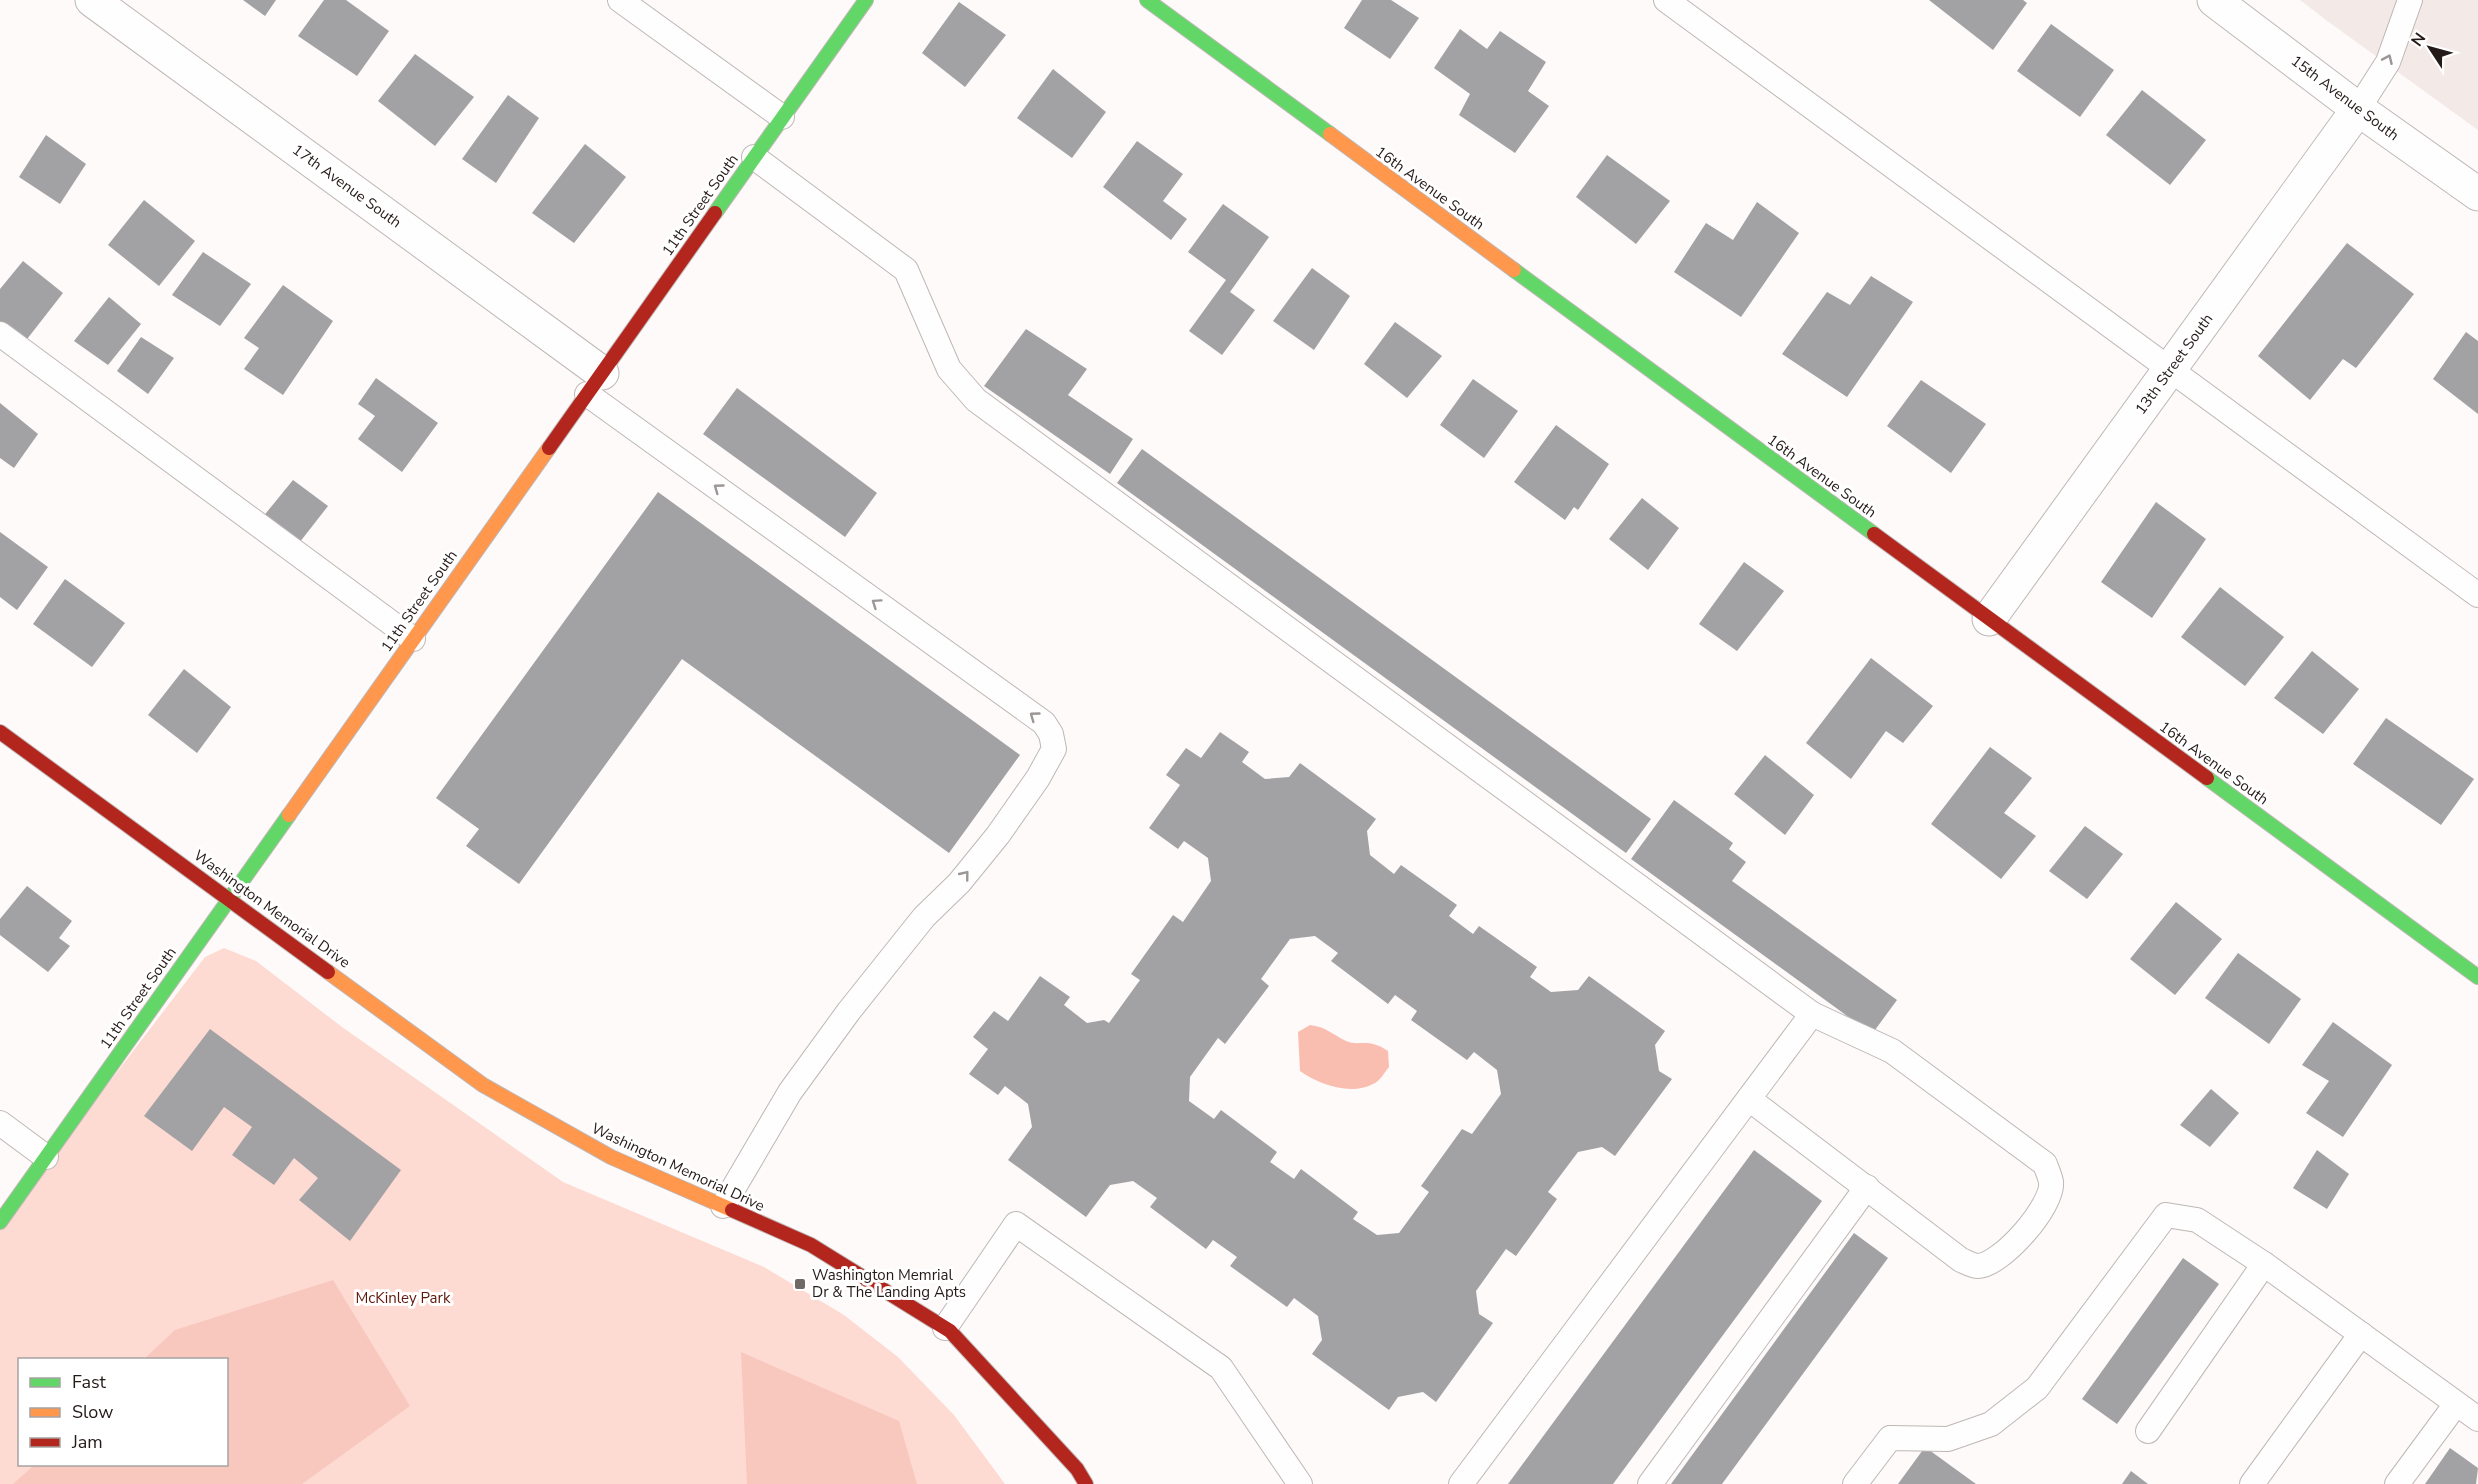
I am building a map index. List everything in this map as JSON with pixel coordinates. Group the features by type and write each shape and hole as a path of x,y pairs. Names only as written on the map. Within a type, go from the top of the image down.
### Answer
{"street":[{"name":"17th Avenue South","path":"92,0 594,383"},
{"name":"11th Street South","path":"0,1222 866,0"},
{"name":"16th Avenue South","path":"1147,0 2478,977"},
{"name":"15th Avenue South","path":"2214,0 2358,109 2478,194"},
{"name":"13th Street South","path":"1989,619 2358,109"},
{"name":"Washington Memorial Drive","path":"0,732 229,897 483,1085 611,1157 811,1245 945,1328 1077,1469 1086,1484"}],"lane":[{"path":"620,0 782,117"},
{"path":"1666,0 2478,595"},
{"path":"2358,109 2388,62 2410,0"},
{"path":"754,157 906,270 949,369 976,400 1812,1014 1892,1051 2030,1151 2045,1164 2052,1183 2044,1205 2016,1244 1996,1259 1978,1266 1961,1260 1749,1099"},
{"path":"0,334 412,639"},
{"path":"594,383 877,604 1044,723 1051,734 1054,749 1038,778 959,883 924,917 849,1011 790,1092 723,1206"},
{"path":"1461,1484 1812,1014"},
{"path":"0,1123 46,1157"},
{"path":"1650,1484 1866,1187"},
{"path":"1855,1484 1890,1438 1948,1439 1991,1424 2037,1388 2166,1215 2197,1220 2264,1264 2478,1419"},
{"path":"945,1328 1016,1224 1221,1368 1300,1484"},
{"path":"2148,1431 2264,1264"},
{"path":"2252,1484 2361,1334"},
{"path":"2397,1484 2456,1404"}],"shaded area":[{"path":"2300,0 2478,0 2478,130 2326,20"},
{"path":"1310,1025 1325,1029 1351,1043 1369,1043 1381,1047 1388,1051 1389,1067 1375,1083 1355,1089 1335,1087 1307,1076 1300,1071 1298,1032"},
{"path":"333,1280 410,1406 302,1484 13,1484 33,1466 228,1466 228,1358 145,1358 175,1330"},
{"path":"741,1352 899,1421 917,1484 747,1484"}],"green space":[{"name":"McKinley Park","path":"224,948 256,961 342,1027 563,1182 764,1267 844,1315 898,1357 954,1415 1005,1484 0,1484 0,1225 205,957"}],"building":[{"path":"243,0 276,0 265,16"},
{"path":"324,0 346,0 389,31 357,76 298,36"},
{"path":"1362,0 1391,0 1419,18 1390,59 1344,28"},
{"path":"1929,0 2023,0 2027,3 1993,50"},
{"path":"959,2 1006,35 965,87 922,53"},
{"path":"2051,24 2114,70 2080,117 2017,71"},
{"path":"1460,29 1487,49 1500,31 1546,62 1528,91 1549,106 1515,153 1459,115 1470,94 1434,68"},
{"path":"415,54 474,97 435,146 378,101"},
{"path":"1053,69 1106,112 1072,158 1017,118"},
{"path":"2142,90 2206,140 2170,185 2106,135"},
{"path":"508,95 539,118 496,183 462,159"},
{"path":"46,135 86,164 60,204 19,177"},
{"path":"1137,141 1183,174 1163,201 1187,219 1171,240 1103,187"},
{"path":"585,144 626,177 574,243 532,213"},
{"path":"1607,155 1670,201 1636,244 1576,197"},
{"path":"144,200 195,241 159,286 108,245"},
{"path":"1757,202 1799,233 1741,317 1674,272 1706,223 1733,240"},
{"path":"1223,204 1269,237 1230,292 1255,310 1222,355 1189,331 1226,280 1188,252"},
{"path":"2347,243 2414,294 2356,368 2343,359 2310,400 2258,356"},
{"path":"203,252 251,284 220,326 172,295"},
{"path":"23,261 63,293 24,343 0,323 0,289"},
{"path":"1312,268 1350,296 1314,350 1273,321"},
{"path":"1871,276 1913,302 1847,397 1782,354 1827,292 1850,305"},
{"path":"283,285 333,321 283,395 244,369 259,348 244,338"},
{"path":"109,297 141,324 108,365 74,341"},
{"path":"1395,322 1442,356 1407,398 1364,364"},
{"path":"1026,329 1087,369 1068,395 1133,439 1110,474 984,386"},
{"path":"2466,332 2478,341 2478,414 2433,379"},
{"path":"141,337 174,358 148,394 117,371"},
{"path":"376,378 438,423 402,472 358,439 375,416 358,404"},
{"path":"1473,379 1518,411 1484,458 1440,425"},
{"path":"1921,380 1986,424 1951,473 1887,426"},
{"path":"737,388 877,493 845,537 703,434"},
{"path":"0,403 38,434 14,468 0,458"},
{"path":"1556,425 1609,464 1578,510 1574,507 1565,520 1514,482"},
{"path":"1142,449 1651,819 1626,853 1117,483"},
{"path":"293,480 328,506 296,547 262,518"},
{"path":"658,492 1020,755 949,853 682,659 519,884 466,846 479,829 436,798"},
{"path":"1642,498 1679,528 1648,570 1609,539"},
{"path":"2156,502 2206,539 2152,618 2101,582"},
{"path":"0,532 48,567 17,610 0,597"},
{"path":"1744,562 1784,591 1737,651 1699,624"},
{"path":"65,579 125,623 92,667 33,624"},
{"path":"2220,587 2284,637 2245,686 2181,637"},
{"path":"2312,651 2359,689 2323,734 2274,698"},
{"path":"1871,658 1933,706 1903,743 1886,731 1851,779 1806,743"},
{"path":"184,669 231,707 197,753 148,715"},
{"path":"2386,718 2474,779 2441,825 2353,764"},
{"path":"1220,732 1249,752 1242,762 1265,779 1289,777 1300,763 1376,819 1367,831 1370,855 1394,874 1401,865 1457,905 1449,916 1473,934 1479,926 1537,967 1530,977 1551,992 1578,990 1589,976 1665,1031 1655,1045 1659,1071 1672,1079 1615,1156 1602,1147 1578,1152 1548,1192 1557,1199 1516,1256 1506,1249 1476,1291 1479,1314 1493,1323 1436,1402 1423,1392 1398,1397 1389,1410 1312,1354 1322,1340 1318,1316 1294,1298 1287,1307 1230,1266 1237,1257 1213,1240 1206,1249 1150,1207 1157,1198 1133,1181 1110,1185 1086,1217 1008,1160 1032,1127 1028,1104 1005,1086 998,1095 969,1074 988,1049 973,1037 994,1011 1008,1021 1040,976 1070,997 1064,1005 1087,1023 1104,1020 1109,1023 1140,980 1131,974 1173,915 1183,922 1211,881 1208,858 1184,841 1178,849 1149,828 1180,785 1166,775 1186,748 1201,758","holes":["1315,936 1338,953 1331,961 1388,1004 1395,995 1417,1011 1411,1020 1467,1060 1474,1052 1497,1070 1501,1094 1472,1134 1462,1129 1421,1186 1429,1192 1399,1233 1377,1235 1353,1219 1358,1212 1301,1169 1294,1179 1270,1162 1277,1152 1221,1110 1214,1119 1189,1101 1190,1077 1218,1038 1225,1044 1269,986 1261,979 1290,939"]},
{"path":"1990,747 2032,778 2004,813 2036,836 2001,879 1931,824"},
{"path":"1765,755 1814,795 1785,835 1734,794"},
{"path":"1674,800 1733,843 1729,849 1746,862 1732,881 1897,1000 1872,1034 1631,859"},
{"path":"2085,826 2123,854 2087,899 2049,871"},
{"path":"27,886 72,921 59,938 70,946 48,972 0,935 0,919"},
{"path":"2176,902 2222,939 2175,995 2130,959"},
{"path":"2238,953 2301,999 2269,1044 2205,998"},
{"path":"2333,1022 2392,1065 2343,1137 2306,1113 2329,1081 2302,1065"},
{"path":"210,1029 401,1170 350,1241 299,1200 318,1178 294,1158 274,1185 232,1155 252,1127 224,1107 192,1151 144,1116"},
{"path":"2211,1089 2239,1113 2210,1147 2180,1125"},
{"path":"1754,1150 1822,1201 1613,1484 1508,1484"},
{"path":"2317,1150 2349,1174 2327,1209 2293,1188"},
{"path":"1854,1233 1888,1258 1722,1484 1671,1484"},
{"path":"2183,1258 2219,1284 2117,1424 2082,1399"},
{"path":"1925,1447 1976,1484 1898,1484"},
{"path":"2450,1448 2478,1468 2476,1484 2425,1484"},
{"path":"2131,1471 2148,1484 2122,1484"}],"traffic: fast":[{"path":"715,213 866,0"},
{"path":"1147,0 1330,134"},
{"path":"1514,270 1874,534"},
{"path":"2207,778 2478,977"},
{"path":"0,1222 289,815"}],"traffic: slow":[{"path":"1330,134 1514,270"},
{"path":"289,815 549,448"},
{"path":"328,972 483,1085 611,1157 732,1210"}],"traffic: jam":[{"path":"549,448 715,213"},
{"path":"1874,534 2207,778"},
{"path":"0,732 328,972"},
{"path":"732,1210 811,1245 950,1331 1077,1469 1086,1484"}],"place":[{"name":"Washington Memrial Dr & The Landing Apts","path":"800,1284"}]}
